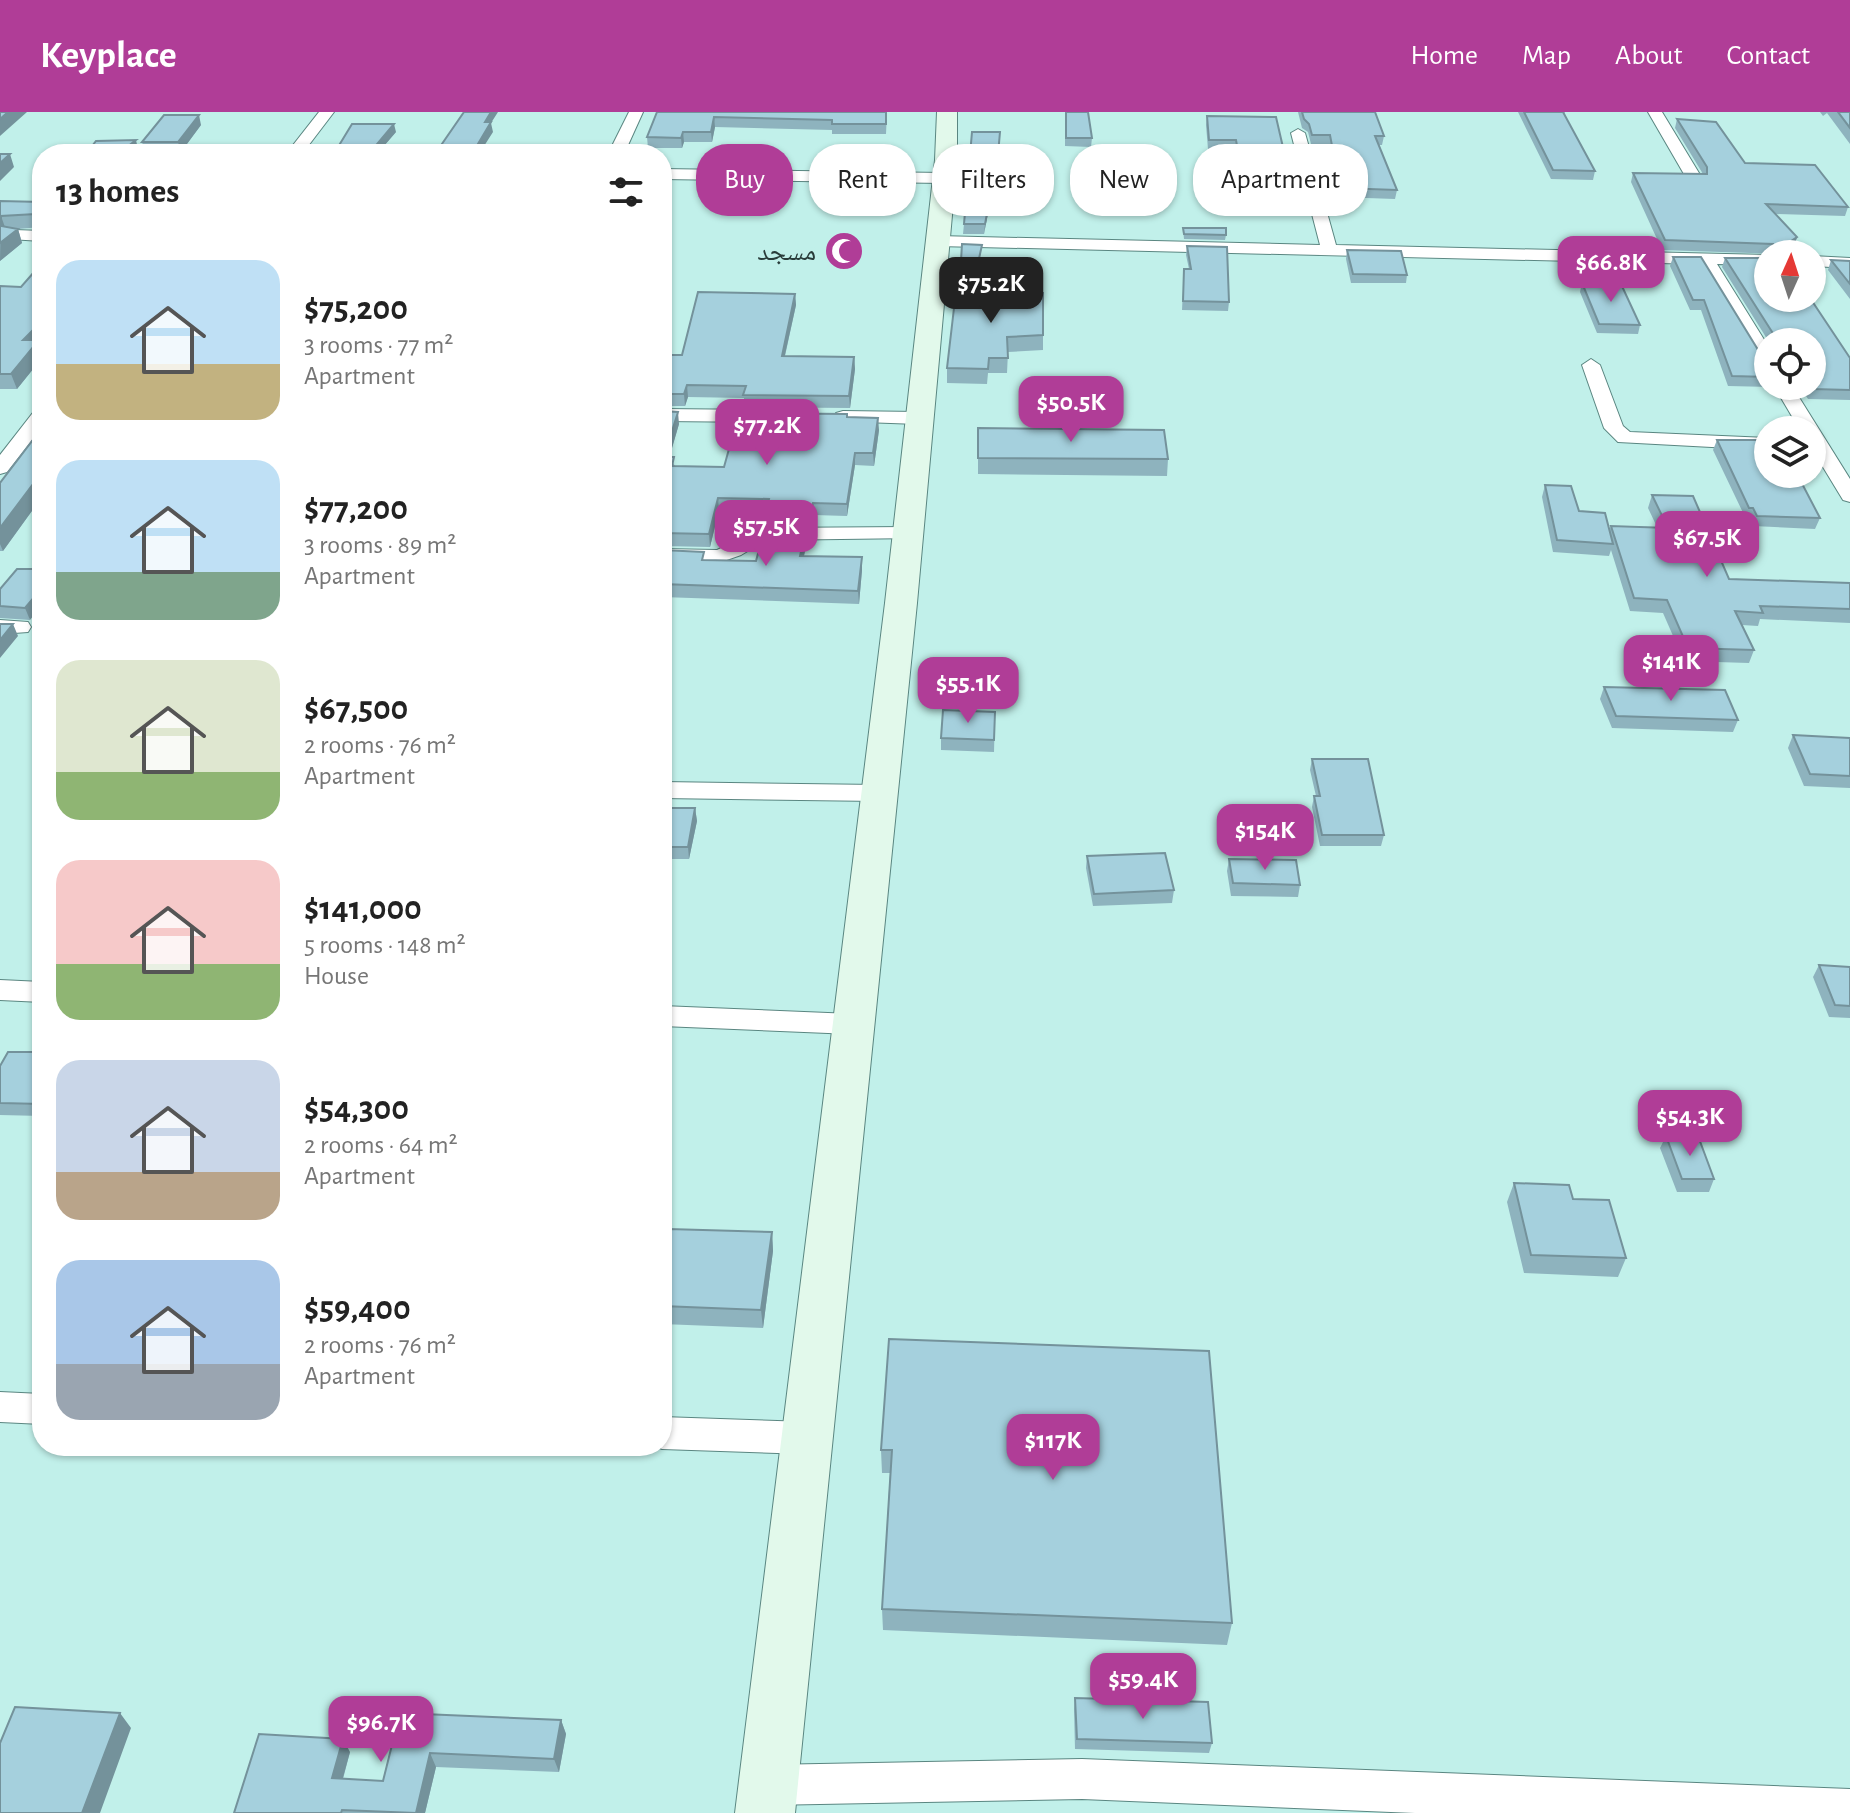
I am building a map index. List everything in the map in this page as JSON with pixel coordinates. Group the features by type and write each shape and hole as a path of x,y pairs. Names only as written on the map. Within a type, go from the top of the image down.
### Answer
{"main road":[{"path":"947,144 950,118"},
{"path":"766,1799 908,533 940,216"}],"street":[{"path":"302,144 327,112"},
{"path":"621,144 636,112"},
{"path":"1655,112 1694,178"},
{"path":"1298,133 1329,249"},
{"path":"672,178 932,178"},
{"path":"15,235 32,236"},
{"path":"938,241 1754,260"},
{"path":"1705,258 1754,338"},
{"path":"1826,262 1850,263"},
{"path":"1591,365 1614,428 1625,438 1754,443"},
{"path":"672,415 790,417"},
{"path":"822,417 918,418"},
{"path":"0,468 32,427"},
{"path":"1826,458 1850,496"},
{"path":"672,555 715,557 731,553 745,542 764,534 908,533"},
{"path":"672,790 878,793"},
{"path":"0,990 32,992"},
{"path":"672,1016 852,1024"},
{"path":"0,1407 32,1409"},
{"path":"672,1433 808,1438"},
{"path":"766,1799 1082,1779 1850,1810"}],"building":[{"path":"464,112 491,112 485,122 491,122 478,144 442,144"},
{"path":"657,112 886,112 886,124 714,117 711,132 683,132 681,138 647,137"},
{"path":"1066,112 1088,112 1092,138 1066,138"},
{"path":"1302,112 1375,112 1384,136 1375,136 1397,190 1368,189 1368,144 1332,144 1330,135 1312,135"},
{"path":"1524,112 1563,112 1595,171 1553,170"},
{"path":"1838,112 1850,112 1850,128"},
{"path":"164,115 199,115 178,142 142,142"},
{"path":"1207,116 1276,117 1282,144 1237,144 1236,140 1209,140"},
{"path":"1677,119 1716,122 1745,163 1815,165 1848,207 1766,204 1797,237 1793,240 1754,240 1754,243 1665,240 1633,173 1707,174 1707,167"},
{"path":"352,124 394,124 377,144 340,144"},
{"path":"972,132 1000,132 999,144 971,144"},
{"path":"136,140 131,144 94,144 96,141"},
{"path":"0,154 10,154 0,163"},
{"path":"0,201 32,202 32,214 1,216 1,226 18,229 0,243"},
{"path":"965,216 987,216 985,224 964,224"},
{"path":"1183,228 1226,228 1226,235 1184,234"},
{"path":"962,244 982,245 978,263 961,261"},
{"path":"1187,246 1227,247 1229,302 1183,301 1184,269 1191,269"},
{"path":"1347,250 1401,251 1407,275 1353,274"},
{"path":"1673,257 1701,257 1754,343 1754,377 1732,376 1704,300 1693,300"},
{"path":"1725,258 1754,258 1754,304"},
{"path":"1831,260 1850,261 1850,284"},
{"path":"32,274 32,331 23,340 32,340 32,348 11,374 0,374 0,286 21,287"},
{"path":"1582,283 1621,284 1640,325 1599,324"},
{"path":"956,291 1043,293 1043,335 1007,337 1008,358 989,358 988,369 947,368"},
{"path":"698,292 795,294 782,356 854,357 849,396 743,395 746,386 687,385 684,394 672,394 672,355 682,355"},
{"path":"1759,312 1819,312 1850,358 1850,390 1826,389 1826,328 1770,328"},
{"path":"672,412 678,412 672,431"},
{"path":"739,413 847,414 847,417 878,418 873,453 855,453 847,504 813,503 811,512 766,512 769,499 718,498 709,534 672,533 672,466 724,467"},
{"path":"978,428 1164,430 1168,459 978,458"},
{"path":"1717,440 1754,440 1754,488 1804,488 1820,518 1757,516 1753,508 1749,508"},
{"path":"32,441 32,485 0,528 0,483"},
{"path":"1545,485 1571,486 1579,511 1605,513 1613,544 1557,540"},
{"path":"1652,495 1693,496 1729,579 1850,583 1850,609 1760,606 1763,613 1735,611 1754,650 1688,648 1667,600 1634,598 1611,526 1668,528"},
{"path":"806,530 800,556 862,557 858,591 672,584 672,550 704,552 702,560 756,561 764,531"},
{"path":"17,569 32,569 32,600 25,608 0,606 0,589"},
{"path":"0,624 13,624 0,640"},
{"path":"1604,687 1725,690 1738,720 1616,716"},
{"path":"943,710 995,712 994,740 941,738"},
{"path":"1793,735 1850,738 1850,776 1810,774"},
{"path":"1312,759 1368,759 1384,835 1322,835 1314,796 1320,796"},
{"path":"672,808 695,808 688,847 672,847"},
{"path":"1165,853 1174,890 1094,894 1087,856"},
{"path":"1229,859 1296,860 1300,885 1233,883"},
{"path":"1819,965 1850,967 1850,1006 1835,1005"},
{"path":"8,1052 32,1052 32,1104 0,1103 0,1066"},
{"path":"1666,1136 1698,1136 1714,1179 1682,1179"},
{"path":"1514,1183 1569,1185 1573,1199 1609,1200 1626,1258 1531,1255"},
{"path":"672,1229 772,1232 761,1310 672,1306"},
{"path":"889,1339 1209,1351 1232,1623 882,1609 892,1450 881,1450"},
{"path":"1075,1698 1208,1702 1212,1743 1077,1739"},
{"path":"15,1707 120,1713 82,1813 0,1813 0,1743"},
{"path":"400,1713 561,1720 554,1759 430,1753 416,1813 342,1810 341,1813 234,1813 259,1734 343,1739 332,1778 383,1781"}],"place":[{"name":"مسجد","path":"844,251"}]}
